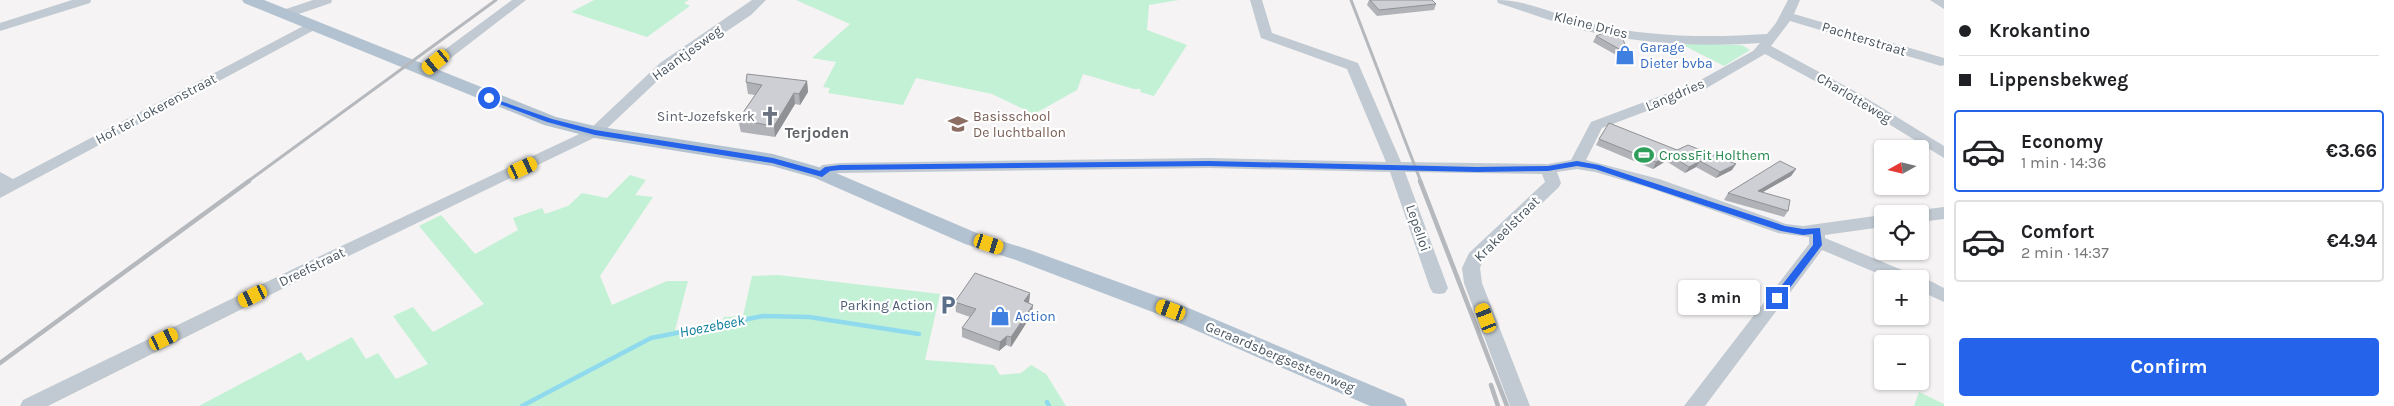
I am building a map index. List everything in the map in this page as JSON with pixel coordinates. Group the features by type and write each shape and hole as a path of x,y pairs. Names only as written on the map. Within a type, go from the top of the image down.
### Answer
{"main road":[{"name":"Geraardsbergsesteenweg","path":"250,0 550,121 595,132 773,160 822,174 972,239 1171,310 1394,406"}],"street":[{"path":"0,27 85,0"},
{"path":"285,14 326,0"},
{"path":"425,71 520,0"},
{"name":"Haantjesweg","path":"595,132 665,66 746,12 760,0"},
{"name":"Lepelloi","path":"1256,0 1266,35 1353,66 1396,168 1439,288"},
{"name":"Kleine Dries","path":"1503,0 1587,27 1624,34 1767,42"},
{"name":"Langdries","path":"1577,164 1591,131 1596,125 1654,105 1700,86 1758,54 1787,16 1794,0"},
{"path":"1936,0 1944,5"},
{"name":"Pachterstraat","path":"1787,16 1940,62"},
{"name":"Hof ter Lokerenstraat","path":"4,186 313,25"},
{"name":"Charlotteweg","path":"1767,42 1944,153"},
{"name":"Dreefstraat","path":"30,406 324,261 595,132"},
{"path":"822,174 828,169 840,168 991,164 1209,163 1396,168 1548,168 1577,164 1596,166 1784,229 1817,235 1889,270"},
{"name":"Krakeelstraat","path":"1520,406 1473,283 1471,268 1475,257 1553,183 1548,168"},
{"path":"1929,215 1944,213"},
{"path":"1817,235 1874,223"},
{"path":"1694,406 1812,253 1817,245 1817,235"},
{"path":"1929,288 1944,295"}],"green space":[{"path":"594,0 689,0 684,3 690,6 647,37 571,12"},
{"path":"796,0 1179,0 1149,5 1147,30 1187,45 1154,96 1140,92 1141,89 1134,89 1083,74 1077,90 1034,114 992,94 916,78 903,105 828,93 830,88 823,87 836,62 812,58 850,24"},
{"path":"1679,43 1742,45 1750,50 1724,66"},
{"path":"630,175 646,180 635,195 653,197 600,276 612,305 667,281 688,281 675,330 720,329 724,317 743,316 752,276 778,275 940,294 925,360 994,365 1000,375 1021,373 1031,365 1046,374 1066,406 199,406 301,352 307,361 352,337 366,359 378,353 396,379 428,364 393,316 413,307 433,332 484,304 419,226 441,215 475,254 518,230 513,218 542,208 545,214 568,206 582,193 607,198"},
{"path":"1919,392 1944,404 1944,406 1914,406"}],"building":[{"path":"1370,0 1432,0 1436,4 1379,10"},
{"path":"1609,31 1621,33 1628,54 1596,36"},
{"path":"747,74 807,81 799,94 794,93 774,126 738,120 762,85 746,82"},
{"path":"1609,123 1677,150 1688,145 1736,164 1720,172 1700,161 1689,167 1670,155 1656,162 1599,139"},
{"path":"1780,161 1796,169 1758,191 1790,200 1788,211 1728,193"},
{"name":"Action","path":"975,273 1030,293 1024,301 1033,305 1011,337 1007,336 1000,342 962,328 976,309 955,302"}],"waterway":[{"name":"Hoezebeek","path":"522,406 651,338 763,316 809,317 919,334"},
{"name":"Hoezebeek","path":"1047,402 1049,406"}],"railway":[{"path":"247,182 496,0"},
{"path":"1351,0 1421,182"},
{"path":"0,363 249,181"},
{"path":"1420,181 1507,406"},
{"path":"1491,385 1498,406"}],"place":[{"name":"Garage Dieter bvba","path":"1625,55"},
{"name":"Sint-Jozefskerk","path":"770,116"},
{"name":"Basisschool De luchtballon","path":"958,124"},
{"name":"CrossFit Holthem","path":"1644,155"},
{"name":"Parking Action","path":"948,305"},
{"name":"Action","path":"1000,316"}],"district":[{"name":"Terjoden","path":"817,132"}],"route":[{"path":"489,98 550,121 595,132 773,160 822,174 828,169 840,168 991,164 1209,163 1477,169 1548,168 1577,164 1596,166 1784,229 1803,232 1817,230 1817,245 1777,298"}]}
